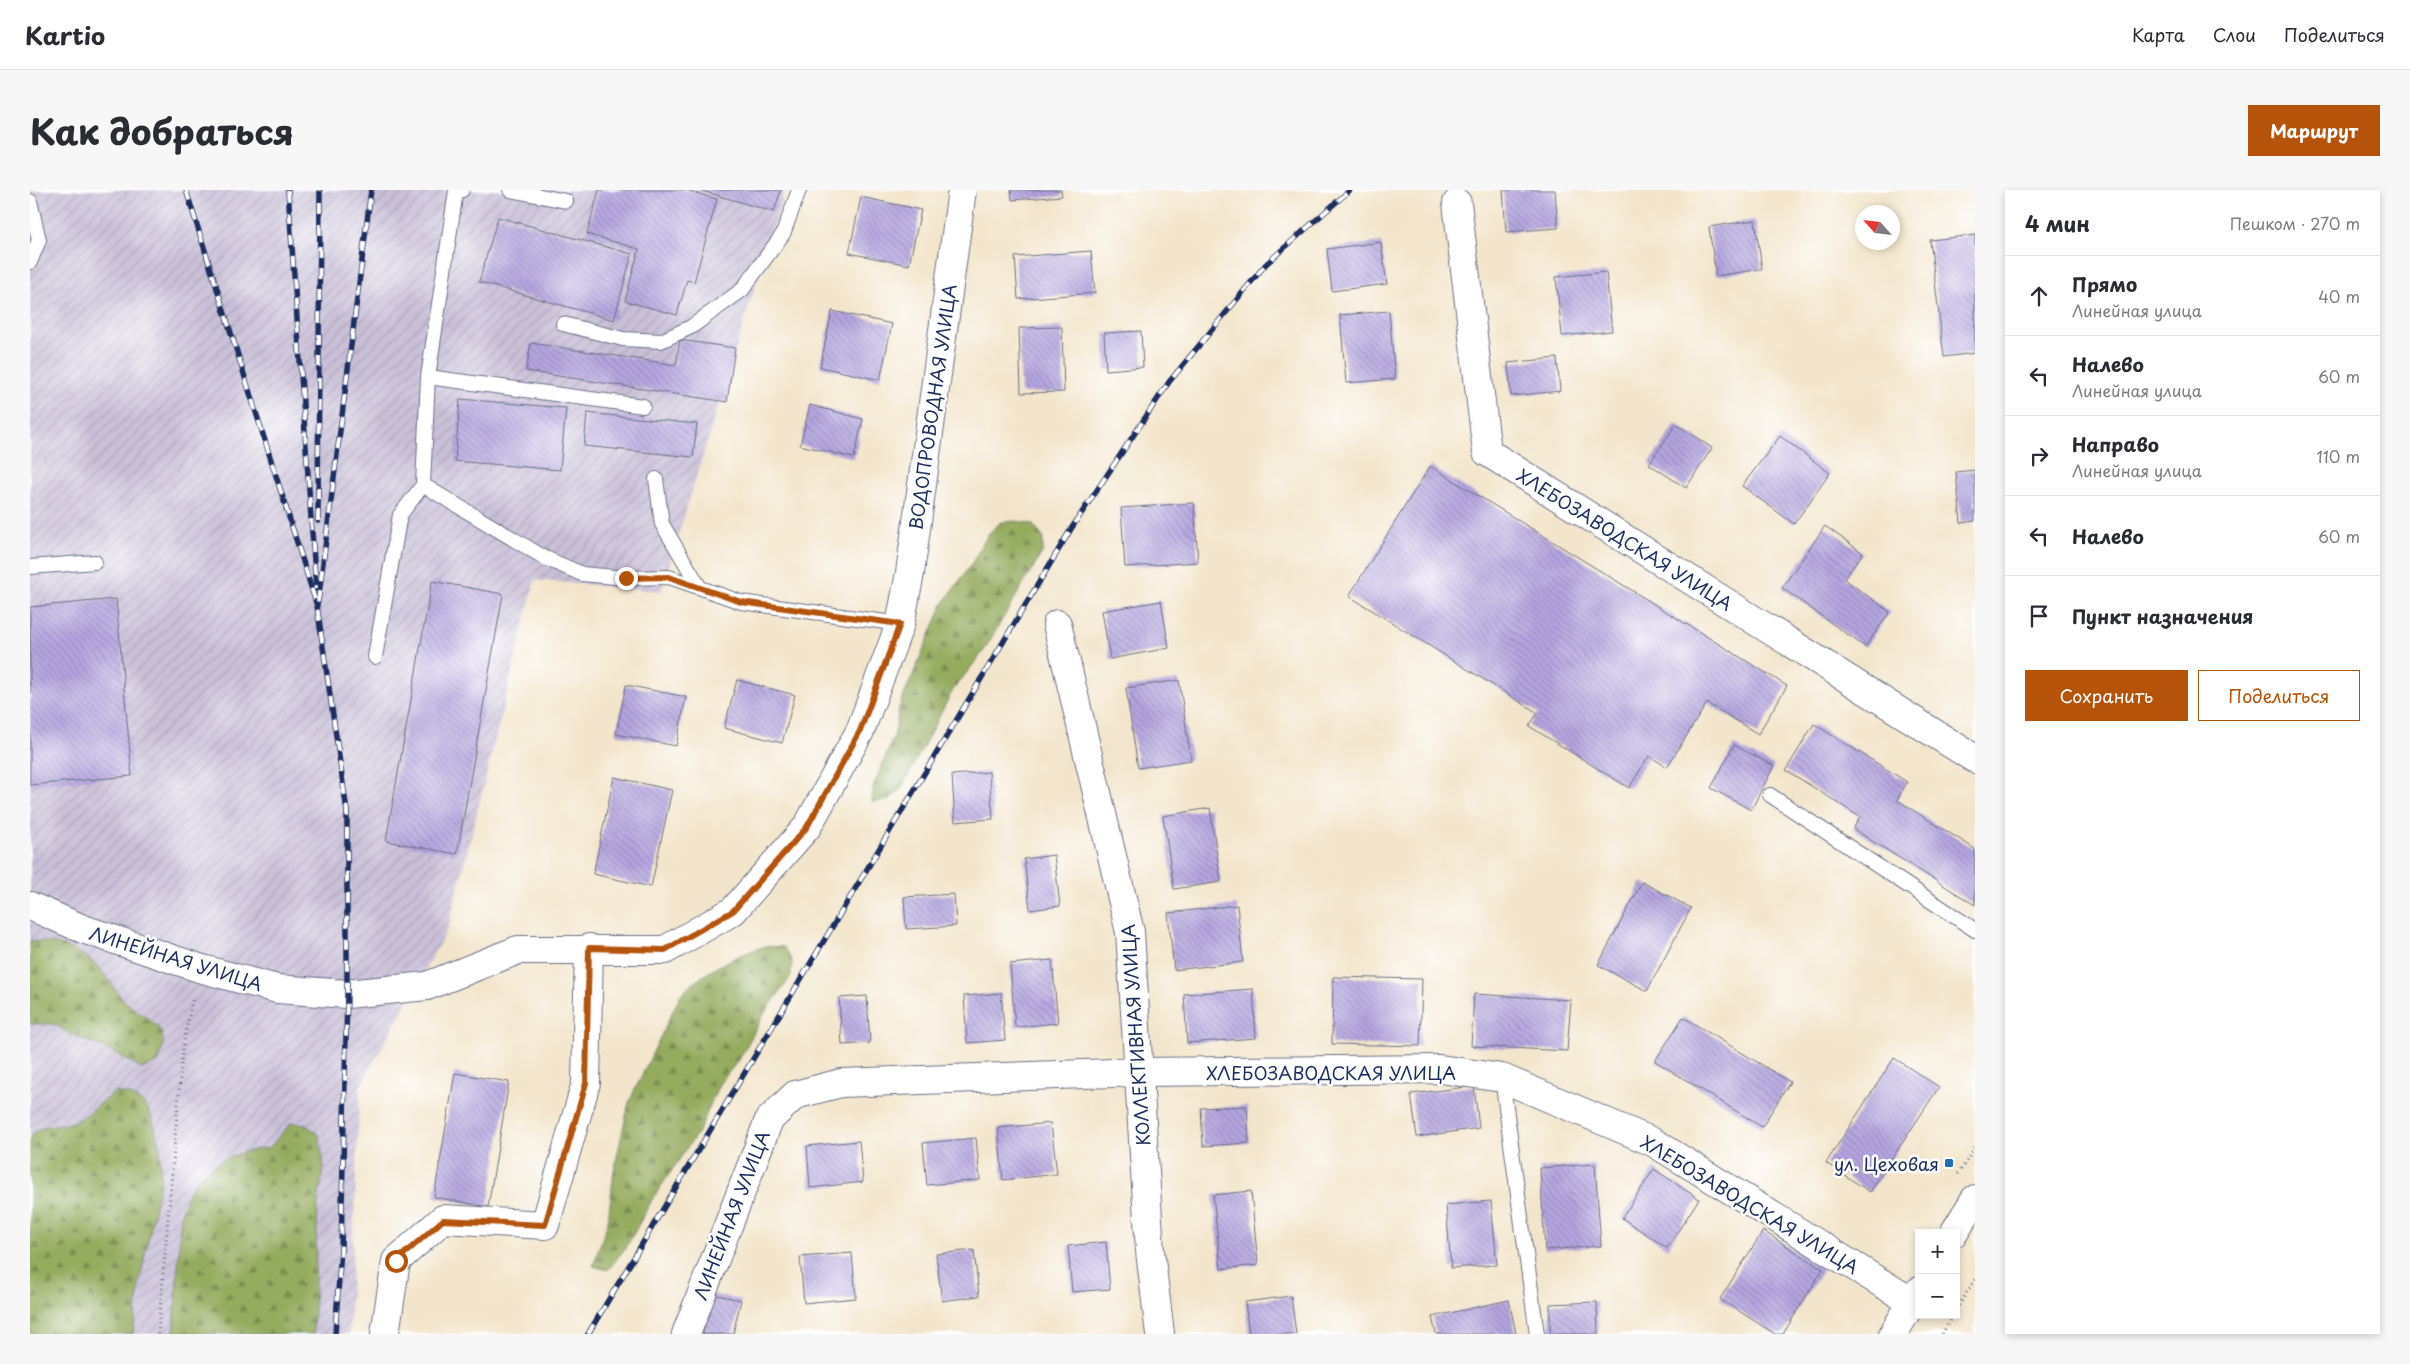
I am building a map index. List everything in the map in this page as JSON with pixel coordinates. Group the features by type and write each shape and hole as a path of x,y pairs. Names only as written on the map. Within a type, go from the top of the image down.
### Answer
{"street":[{"name":"ВОДОПРОВОДНАЯ УЛИЦА","path":"900,624 910,573 962,190"},
{"name":"ХЛЕБОЗАВОДСКАЯ УЛИЦА","path":"1457,203 1487,452 1975,759"},
{"name":"ЛИНЕЙНАЯ УЛИЦА","path":"30,906 83,929 198,968 277,989 348,994 427,986 518,950 589,948 665,950 733,911 807,827 860,731 900,624"},
{"name":"КОЛЛЕКТИВНАЯ УЛИЦА","path":"1057,624 1130,932 1150,1251 1160,1334"},
{"path":"384,1334 396,1261 443,1220 545,1225 586,1083 589,948"},
{"name":"ХЛЕБОЗАВОДСКАЯ УЛИЦА","path":"842,1083 1140,1072 1440,1069 1502,1078 1653,1142 1915,1296"},
{"name":"ЛИНЕЙНАЯ УЛИЦА","path":"686,1334 769,1120 795,1095 842,1083"},
{"path":"1956,1229 1975,1199"},
{"path":"1892,1334 1915,1299"}],"lane":[{"path":"375,657 400,515 423,485 428,378 456,191 462,190"},
{"path":"510,190 566,201"},
{"path":"563,324 623,339 661,341 691,327 742,290 783,234 799,190"},
{"path":"30,201 39,240 30,262"},
{"path":"428,378 642,406"},
{"path":"656,479 662,524 699,586"},
{"path":"423,485 545,558 582,574 626,578 669,577 741,602 900,624"},
{"path":"30,567 94,562"},
{"path":"1770,796 1975,930"},
{"path":"1502,1078 1536,1334"}],"path":[{"path":"158,1334 183,1046 198,968"},
{"path":"1960,1303 1975,1279"},
{"path":"1942,1334 1951,1319"}],"shaded area":[{"path":"30,190 785,190 661,591 535,580 448,928 360,1087 349,1334 30,1334"}],"green space":[{"path":"1017,521 1032,524 1043,537 1043,551 983,652 953,690 901,789 890,800 872,802 873,787 894,736 899,707 943,604 972,563 988,534 1001,522"},
{"path":"30,941 61,945 80,953 97,966 122,998 160,1030 163,1038 158,1062 142,1069 114,1052 68,1033 55,1024 30,1024"},
{"path":"766,946 784,947 792,961 791,976 764,1014 739,1060 719,1084 700,1129 653,1198 627,1246 608,1270 593,1266 608,1221 614,1170 629,1102 681,994 710,971 743,954"},
{"path":"115,1092 131,1095 144,1104 152,1117 160,1148 161,1178 140,1279 133,1334 30,1334 30,1138 38,1129 79,1119"},
{"path":"291,1123 306,1125 319,1135 324,1167 318,1200 313,1334 174,1334 181,1219 183,1206 191,1188 199,1178 220,1162 244,1152 269,1148"}],"building":[{"path":"599,190 685,190 717,199 694,282 687,280 677,315 625,301 639,249 587,234"},
{"path":"699,190 781,190 774,212"},
{"path":"1011,190 1061,190 1062,196 1012,200"},
{"path":"1503,190 1555,190 1558,228 1506,232"},
{"path":"861,197 921,210 909,265 849,253"},
{"path":"498,217 632,254 614,320 479,282"},
{"path":"1755,220 1762,269 1716,276 1709,227"},
{"path":"1975,235 1975,353 1944,357 1930,240"},
{"path":"1381,242 1387,284 1332,291 1327,249"},
{"path":"1091,251 1095,293 1018,299 1015,257"},
{"path":"1606,272 1612,331 1562,336 1556,277"},
{"path":"832,311 892,324 880,380 820,367"},
{"path":"1389,311 1395,379 1346,383 1340,315"},
{"path":"1062,327 1064,392 1021,393 1019,328"},
{"path":"1141,331 1143,367 1106,370 1104,333"},
{"path":"680,340 735,348 727,402 526,371 531,343 676,365"},
{"path":"1557,358 1560,391 1511,396 1508,363"},
{"path":"460,399 566,408 560,470 455,461"},
{"path":"810,405 863,419 854,458 800,445"},
{"path":"587,413 697,424 693,457 584,446"},
{"path":"1676,424 1712,448 1686,488 1649,464"},
{"path":"1780,436 1830,473 1794,524 1742,486"},
{"path":"1430,466 1787,686 1758,734 1707,703 1667,767 1649,756 1629,788 1529,726 1538,713 1349,596"},
{"path":"1975,470 1975,521 1961,523 1956,472"},
{"path":"1194,503 1198,562 1125,567 1121,508"},
{"path":"1825,526 1863,553 1844,579 1890,612 1865,647 1782,588"},
{"path":"432,581 503,594 457,854 386,841"},
{"path":"116,599 132,776 30,785 30,607"},
{"path":"1161,601 1169,648 1110,659 1102,611"},
{"path":"737,680 795,695 782,743 724,728"},
{"path":"1179,680 1191,760 1138,768 1126,688"},
{"path":"626,685 686,697 676,746 616,734"},
{"path":"1814,724 1907,782 1897,800 1975,849 1975,905 1853,829 1860,817 1786,770"},
{"path":"1734,745 1774,766 1751,810 1711,788"},
{"path":"989,772 993,819 955,822 952,775"},
{"path":"614,777 672,790 651,887 593,874"},
{"path":"1210,808 1221,882 1174,889 1163,816"},
{"path":"1054,855 1060,906 1030,910 1024,859"},
{"path":"1642,882 1691,908 1647,991 1598,965"},
{"path":"954,894 956,926 906,929 904,897"},
{"path":"1237,905 1243,962 1174,970 1168,913"},
{"path":"1052,960 1058,1023 1015,1027 1010,964"},
{"path":"1333,977 1422,979 1420,1046 1332,1044"},
{"path":"1253,989 1256,1038 1187,1043 1184,994"},
{"path":"1001,993 1005,1040 967,1043 964,996"},
{"path":"1474,994 1571,1000 1567,1051 1471,1046"},
{"path":"867,996 870,1043 842,1045 839,998"},
{"path":"1683,1017 1790,1082 1762,1127 1655,1061"},
{"path":"1894,1058 1939,1087 1870,1192 1826,1163"},
{"path":"455,1073 509,1082 488,1207 434,1197"},
{"path":"1474,1086 1479,1128 1417,1137 1411,1094"},
{"path":"1247,1106 1249,1143 1203,1146 1201,1108"},
{"path":"1051,1123 1057,1174 1003,1180 998,1128"},
{"path":"976,1138 980,1180 927,1185 923,1143"},
{"path":"859,1141 863,1182 810,1188 807,1146"},
{"path":"1595,1164 1601,1246 1545,1250 1540,1168"},
{"path":"1654,1169 1699,1199 1667,1248 1622,1218"},
{"path":"1251,1191 1258,1265 1221,1269 1213,1195"},
{"path":"1491,1201 1497,1265 1451,1268 1446,1205"},
{"path":"1763,1231 1823,1269 1783,1334 1775,1334 1720,1299"},
{"path":"1106,1242 1110,1289 1072,1292 1068,1246"},
{"path":"974,1250 979,1296 942,1301 936,1254"},
{"path":"852,1253 856,1298 804,1303 800,1257"},
{"path":"712,1294 741,1300 733,1334 703,1334"},
{"path":"1291,1296 1296,1334 1249,1334 1245,1302"},
{"path":"1509,1300 1516,1334 1436,1334 1432,1317"},
{"path":"1597,1302 1598,1334 1550,1334 1550,1304"}],"railway":[{"path":"186,190 317,606 347,811 347,994 341,1249 335,1334"},
{"path":"288,190 316,589"},
{"path":"318,521 320,190"},
{"path":"318,602 371,190"},
{"path":"588,1334 1071,529 1169,382 1266,264 1350,190"}],"place":[{"name":"ул. Цеховая","path":"1949,1163"}],"route":[{"path":"396,1261 443,1220 545,1225 586,1083 589,948 665,950 733,911 807,827 860,731 900,624 741,602 669,577 626,578"}]}
